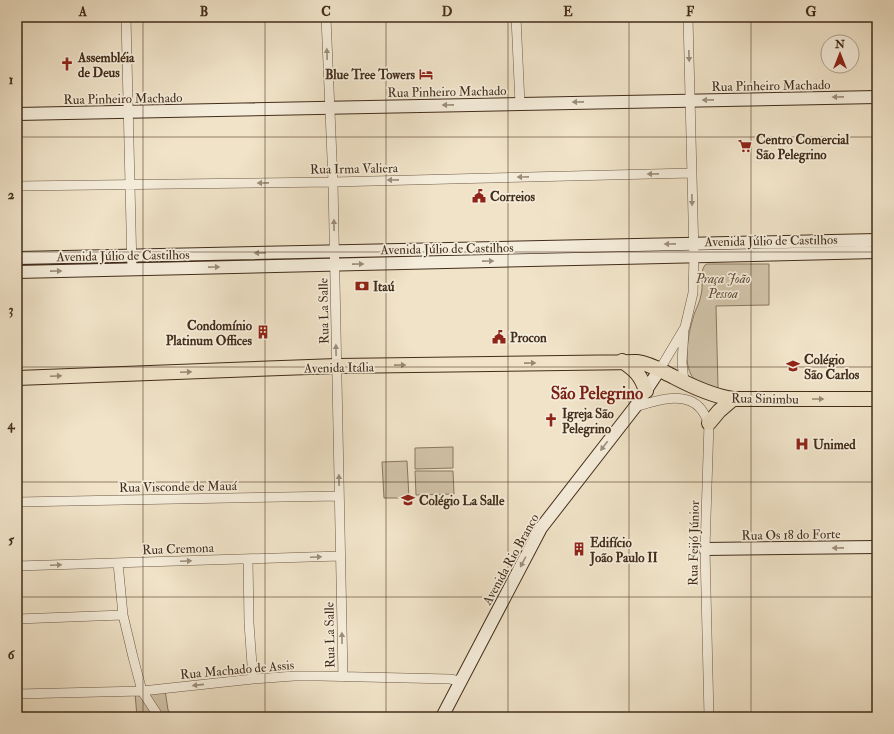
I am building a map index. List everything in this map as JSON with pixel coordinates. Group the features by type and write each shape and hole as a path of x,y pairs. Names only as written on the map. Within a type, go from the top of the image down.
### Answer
{"main road":[{"name":"Avenida Itália","path":"17,378 337,366 622,361 649,364 660,369"},
{"path":"622,361 638,373 643,380 646,391"},
{"name":"Rua Sinimbu","path":"660,369 684,382 719,396 733,399 877,398"},
{"path":"709,423 719,411 733,399"}],"street":[{"path":"126,17 132,269"},
{"name":"Rua La Salle","path":"326,17 333,182 343,677"},
{"path":"516,17 520,104"},
{"path":"684,382 682,362 684,327 693,293 688,17"},
{"name":"Rua Pinheiro Machado","path":"17,114 877,97"},
{"name":"Rua Irma Valiera","path":"17,186 333,182 692,173"},
{"name":"Avenida Júlio de Castilhos","path":"806,248 877,240"},
{"path":"599,246 599,258"},
{"name":"Avenida Júlio de Castilhos","path":"17,258 599,246 693,250 806,248 877,252"},
{"path":"556,247 556,259"},
{"path":"514,260 515,248"},
{"path":"469,261 470,249"},
{"name":"Avenida Júlio de Castilhos","path":"17,272 599,258 693,250"},
{"path":"383,251 383,263"},
{"path":"289,253 289,265"},
{"path":"195,254 195,268"},
{"path":"243,254 243,266"},
{"path":"76,257 76,270"},
{"path":"29,258 30,272"},
{"path":"660,369 684,327"},
{"name":"Avenida Rio Branco","path":"442,717 542,528 635,407 660,369"},
{"path":"635,407 666,399 676,399 690,402 700,408 709,423"},
{"name":"Rua Feijó Júnior","path":"709,423 705,549 709,717"},
{"name":"Rua Visconde de Mauá","path":"17,502 339,496"},
{"name":"Rua Os 18 do Forte","path":"705,549 877,547"},
{"name":"Rua Cremona","path":"17,566 340,556"},
{"path":"248,559 249,623 253,679"},
{"path":"118,563 123,615 142,691 159,717"},
{"path":"17,619 123,615"},
{"name":"Rua Machado de Assis","path":"17,694 142,691 294,676 460,681"}],"green space":[{"name":"Praça João Pessoa","path":"707,264 769,264 769,305 716,306 718,388 708,387 692,377 687,360 690,329 701,297 703,268"},
{"path":"453,447 453,468 415,469 415,448"},
{"path":"407,461 409,498 384,498 382,462"},
{"path":"415,471 453,471 454,494 416,495"},
{"path":"165,690 168,710 173,717 137,717 135,693"}],"place":[{"name":"Assembléia de Deus","path":"67,64"},
{"name":"Blue Tree Towers","path":"426,74"},
{"name":"Centro Comercial São Pelegrino","path":"745,146"},
{"name":"Correios","path":"479,196"},
{"name":"Itaú","path":"362,286"},
{"name":"Condomínio Platinum Offices","path":"263,332"},
{"name":"Procon","path":"499,337"},
{"name":"Colégio São Carlos","path":"793,366"},
{"name":"Igreja São Pelegrino","path":"551,420"},
{"name":"Unimed","path":"802,444"},
{"name":"Colégio La Salle","path":"408,500"},
{"name":"Edifício João Paulo II","path":"579,549"}],"district":[{"name":"São Pelegrino","path":"597,393"}]}
